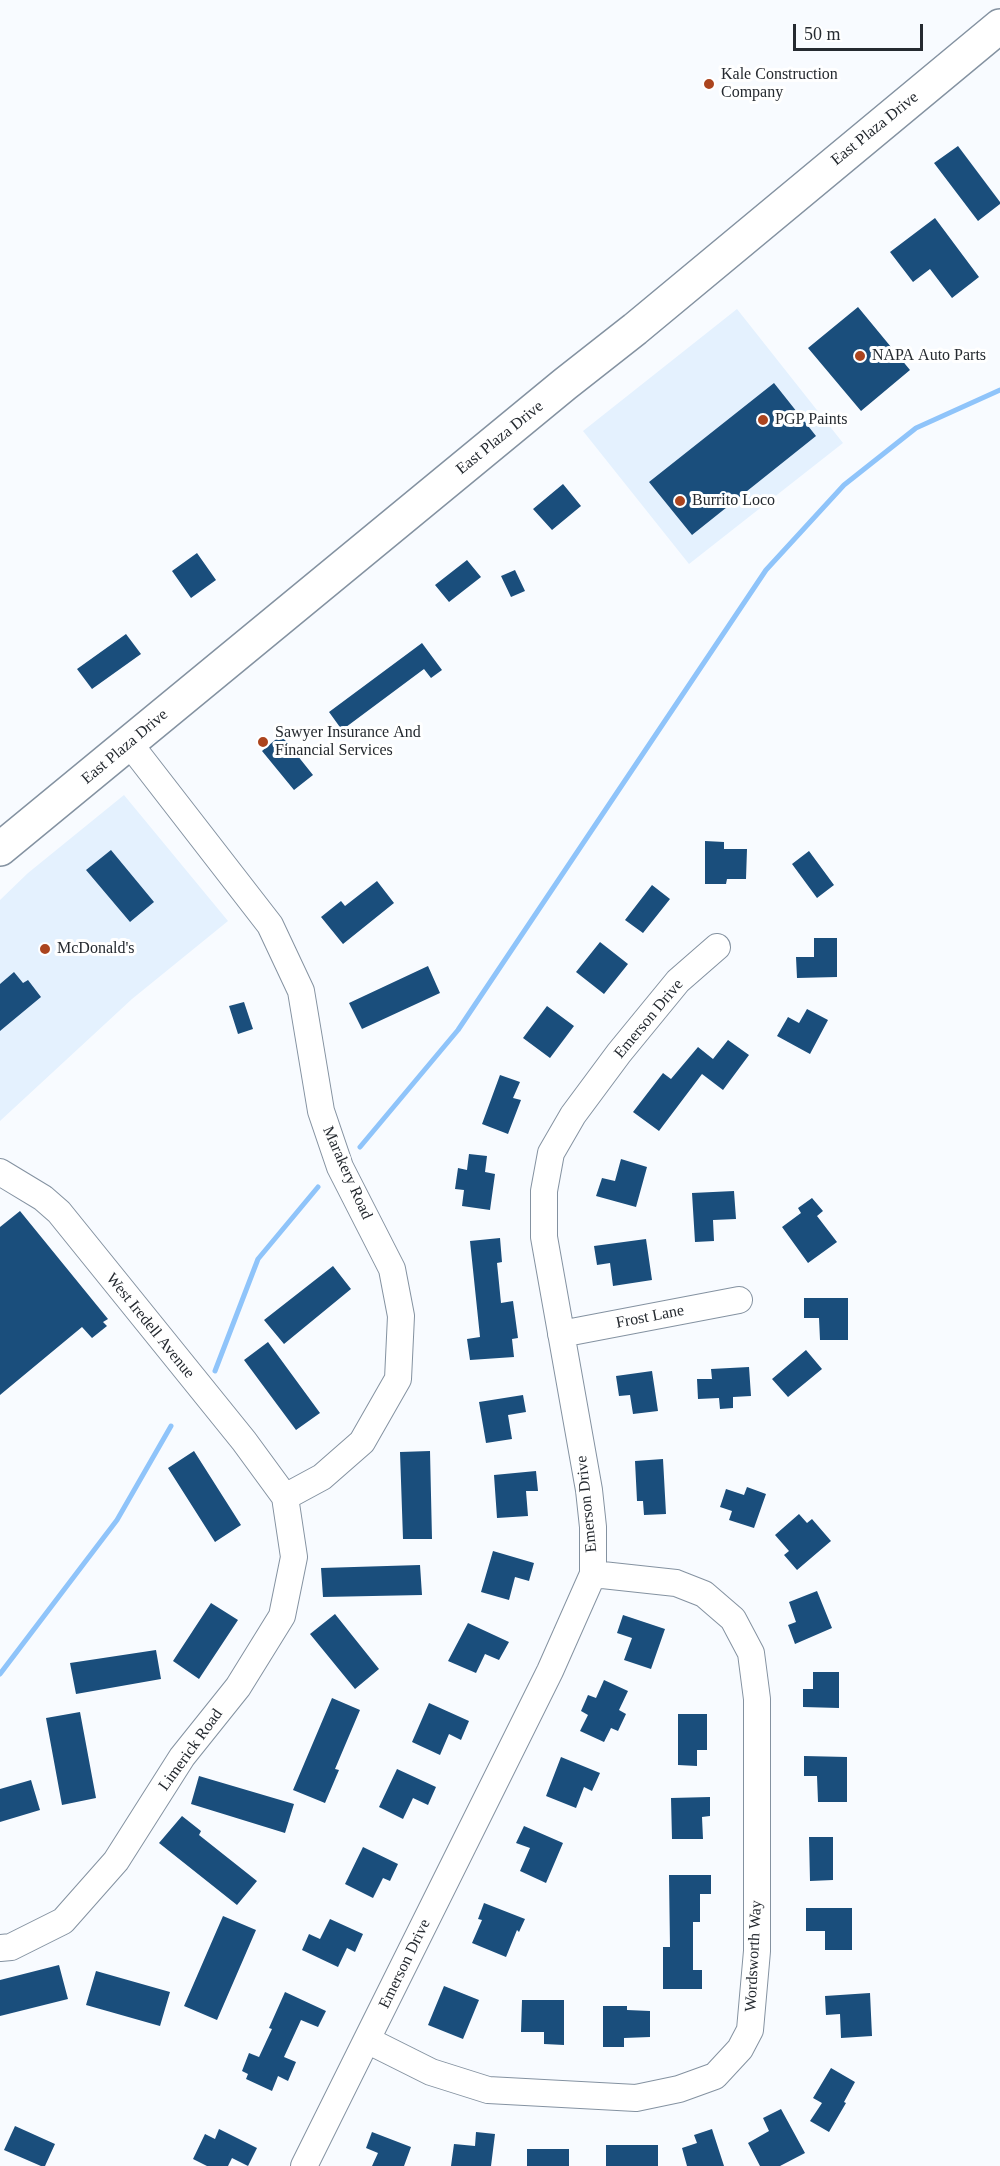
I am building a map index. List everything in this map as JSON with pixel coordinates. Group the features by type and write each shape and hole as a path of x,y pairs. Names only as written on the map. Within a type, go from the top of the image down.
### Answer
{"main road":[{"name":"East Plaza Drive","path":"0,849 635,329 1000,26"}],"street":[{"name":"Marakery Road","path":"129,743 270,925 301,992 321,1110 340,1167 392,1269 401,1316 398,1379 362,1442 322,1477 285,1497"},
{"name":"Emerson Drive","path":"304,2166 550,1671 593,1574 593,1527 589,1490 544,1237 544,1191 551,1153 573,1115 619,1053 678,981 717,947"},
{"name":"West Iredell Avenue","path":"0,1172 43,1198 59,1212 244,1441 285,1497"},
{"name":"Frost Lane","path":"561,1334 739,1300"},
{"name":"Limerick Road","path":"0,1948 11,1947 63,1921 116,1861 182,1757 238,1687 282,1616 294,1557 285,1497"},
{"name":"Wordsworth Way","path":"367,2040 431,2072 488,2090 636,2097 679,2089 715,2076 740,2049 750,2030 757,1951 756,1699 751,1653 733,1620 704,1594 676,1583 593,1574"}],"shaded area":[{"path":"737,309 843,443 689,564 583,431"},
{"path":"124,795 228,921 132,999 0,1121 0,900 28,873"}],"building":[{"path":"958,146 1000,202 978,221 934,163"},
{"path":"935,218 979,277 952,298 930,269 913,282 890,252"},
{"path":"858,307 910,370 861,411 808,348"},
{"path":"774,383 816,436 692,535 649,482"},
{"path":"563,484 581,506 552,530 533,509"},
{"path":"197,553 216,580 191,598 172,571"},
{"path":"467,560 481,577 449,602 435,585"},
{"path":"515,570 525,591 511,597 501,576"},
{"path":"126,634 141,654 92,689 77,669"},
{"path":"422,643 442,670 431,678 424,669 342,730 329,712"},
{"path":"281,735 313,775 294,790 262,751"},
{"path":"705,841 724,842 724,849 747,849 746,879 727,879 726,884 705,884"},
{"path":"111,850 154,902 130,922 86,870"},
{"path":"809,851 834,885 817,898 792,864"},
{"path":"377,881 394,903 343,944 321,917 341,901 345,906"},
{"path":"652,885 670,899 643,933 625,920"},
{"path":"814,938 837,938 837,977 797,978 796,957 814,957"},
{"path":"600,942 628,964 604,994 576,972"},
{"path":"428,966 440,993 362,1029 349,1003"},
{"path":"14,972 23,983 28,980 41,997 0,1031 0,984"},
{"path":"244,1002 253,1029 238,1034 229,1006"},
{"path":"547,1006 574,1026 550,1058 523,1038"},
{"path":"807,1009 828,1020 810,1054 777,1036 788,1017 799,1023"},
{"path":"728,1040 749,1055 723,1090 702,1074 659,1131 633,1112 663,1073 671,1079 698,1047 713,1059"},
{"path":"500,1075 520,1082 513,1098 521,1100 508,1134 482,1124"},
{"path":"469,1154 487,1156 485,1172 495,1174 490,1210 462,1206 464,1190 455,1189 458,1168 467,1170"},
{"path":"621,1159 647,1167 636,1207 596,1196 602,1178 615,1181"},
{"path":"734,1191 736,1219 713,1220 714,1241 695,1242 692,1193"},
{"path":"812,1198 823,1211 817,1216 837,1242 808,1263 782,1227 801,1213 798,1208"},
{"path":"20,1211 108,1319 103,1322 107,1326 92,1338 82,1327 0,1395 0,1227"},
{"path":"500,1238 502,1262 497,1263 501,1303 513,1301 518,1338 512,1339 514,1357 470,1360 467,1339 480,1337 470,1241"},
{"path":"646,1239 652,1280 613,1286 610,1263 597,1265 594,1246"},
{"path":"333,1266 351,1289 284,1344 264,1320"},
{"path":"804,1298 848,1298 848,1340 820,1340 819,1318 804,1318"},
{"path":"268,1342 320,1413 296,1430 244,1360"},
{"path":"806,1350 822,1369 788,1397 772,1379"},
{"path":"749,1367 751,1396 733,1397 733,1408 720,1409 719,1398 698,1399 697,1379 712,1379 711,1369"},
{"path":"652,1371 658,1411 633,1414 630,1395 619,1396 616,1376"},
{"path":"523,1395 526,1412 508,1415 512,1439 486,1443 479,1402"},
{"path":"194,1451 241,1525 215,1542 168,1468"},
{"path":"430,1451 432,1539 403,1539 400,1452"},
{"path":"663,1459 666,1514 644,1515 643,1501 637,1501 635,1461"},
{"path":"536,1471 538,1491 526,1491 528,1516 497,1518 494,1475"},
{"path":"747,1487 766,1494 754,1528 729,1520 732,1511 720,1507 726,1489 744,1495"},
{"path":"799,1514 807,1523 812,1519 831,1541 797,1570 784,1555 789,1551 775,1535"},
{"path":"493,1551 534,1563 529,1581 515,1577 509,1600 481,1592"},
{"path":"420,1565 422,1595 323,1597 321,1568"},
{"path":"817,1591 832,1628 795,1644 788,1625 796,1622 789,1602"},
{"path":"211,1603 238,1620 199,1679 173,1661"},
{"path":"335,1614 379,1669 355,1689 310,1634"},
{"path":"623,1615 665,1629 651,1669 624,1660 632,1638 617,1633"},
{"path":"468,1623 509,1642 499,1660 485,1654 476,1673 448,1661"},
{"path":"156,1650 161,1679 76,1694 70,1663"},
{"path":"813,1672 839,1672 839,1708 803,1707 803,1689 813,1689"},
{"path":"604,1680 628,1691 619,1710 626,1714 618,1731 611,1728 604,1742 580,1731 588,1715 581,1711 588,1695 596,1698"},
{"path":"332,1698 360,1710 335,1769 339,1770 325,1803 293,1790"},
{"path":"429,1703 469,1721 461,1740 449,1734 440,1755 412,1742"},
{"path":"80,1712 96,1798 62,1805 46,1718"},
{"path":"678,1714 707,1714 707,1750 697,1750 697,1766 678,1765"},
{"path":"804,1756 847,1757 847,1802 818,1802 817,1776 804,1776"},
{"path":"561,1757 600,1773 592,1791 584,1787 576,1808 546,1796"},
{"path":"397,1769 436,1787 428,1805 413,1798 403,1819 379,1807"},
{"path":"199,1776 294,1804 285,1833 191,1804"},
{"path":"31,1780 40,1810 0,1822 0,1789"},
{"path":"710,1797 710,1816 702,1817 703,1839 672,1839 671,1798"},
{"path":"182,1816 201,1831 199,1835 257,1881 237,1905 159,1843"},
{"path":"524,1826 563,1843 546,1883 520,1871 530,1848 516,1843"},
{"path":"809,1837 833,1837 833,1880 810,1881"},
{"path":"363,1847 398,1864 390,1881 383,1878 373,1898 345,1884"},
{"path":"669,1875 711,1875 711,1894 700,1894 700,1922 693,1922 693,1970 702,1970 702,1989 663,1989 663,1947 670,1947"},
{"path":"484,1903 525,1919 519,1932 517,1930 506,1957 472,1943 482,1920 478,1919"},
{"path":"806,1908 852,1908 852,1950 825,1950 825,1931 806,1931"},
{"path":"223,1916 256,1930 217,2020 184,2006"},
{"path":"330,1919 363,1934 355,1952 347,1948 338,1967 302,1950 309,1934 320,1939"},
{"path":"59,1965 68,1999 0,2016 0,1980"},
{"path":"96,1971 170,1992 160,2026 86,2005"},
{"path":"444,1986 479,2000 463,2039 428,2025"},
{"path":"285,1992 326,2011 318,2027 301,2020 284,2057 296,2062 288,2081 278,2076 272,2091 246,2079 248,2074 242,2071 249,2053 259,2057"},
{"path":"870,1993 872,2036 841,2038 840,2014 826,2015 825,1996"},
{"path":"522,2000 564,2000 564,2045 544,2044 544,2032 521,2032"},
{"path":"603,2006 627,2006 627,2010 650,2011 650,2037 624,2038 624,2047 603,2047"},
{"path":"831,2068 855,2082 829,2132 810,2121 822,2103 813,2098"},
{"path":"781,2109 805,2153 780,2166 760,2166 748,2143 769,2131 763,2118"},
{"path":"15,2126 55,2144 45,2166 4,2150"},
{"path":"219,2129 257,2148 248,2166 232,2158 228,2166 207,2166 193,2159 205,2134 215,2139"},
{"path":"712,2129 724,2166 687,2166 682,2148 697,2143 694,2135"},
{"path":"372,2132 411,2147 404,2166 372,2166 378,2153 366,2148"},
{"path":"476,2132 495,2134 491,2166 451,2166 454,2144 475,2146"},
{"path":"606,2145 658,2145 658,2166 606,2166"},
{"path":"527,2149 569,2149 569,2166 527,2166"}],"waterway":[{"path":"360,1147 458,1030 766,570 844,485 916,428 1000,390"},
{"path":"215,1371 258,1259 318,1187"},
{"path":"0,1674 117,1520 171,1426"}],"place":[{"name":"Kale Construction Company","path":"709,84"},
{"name":"NAPA Auto Parts","path":"860,356"},
{"name":"PGP Paints","path":"763,420"},
{"name":"Burrito Loco","path":"680,501"},
{"name":"Sawyer Insurance And Financial Services","path":"263,742"},
{"name":"McDonald's","path":"45,949"}]}
